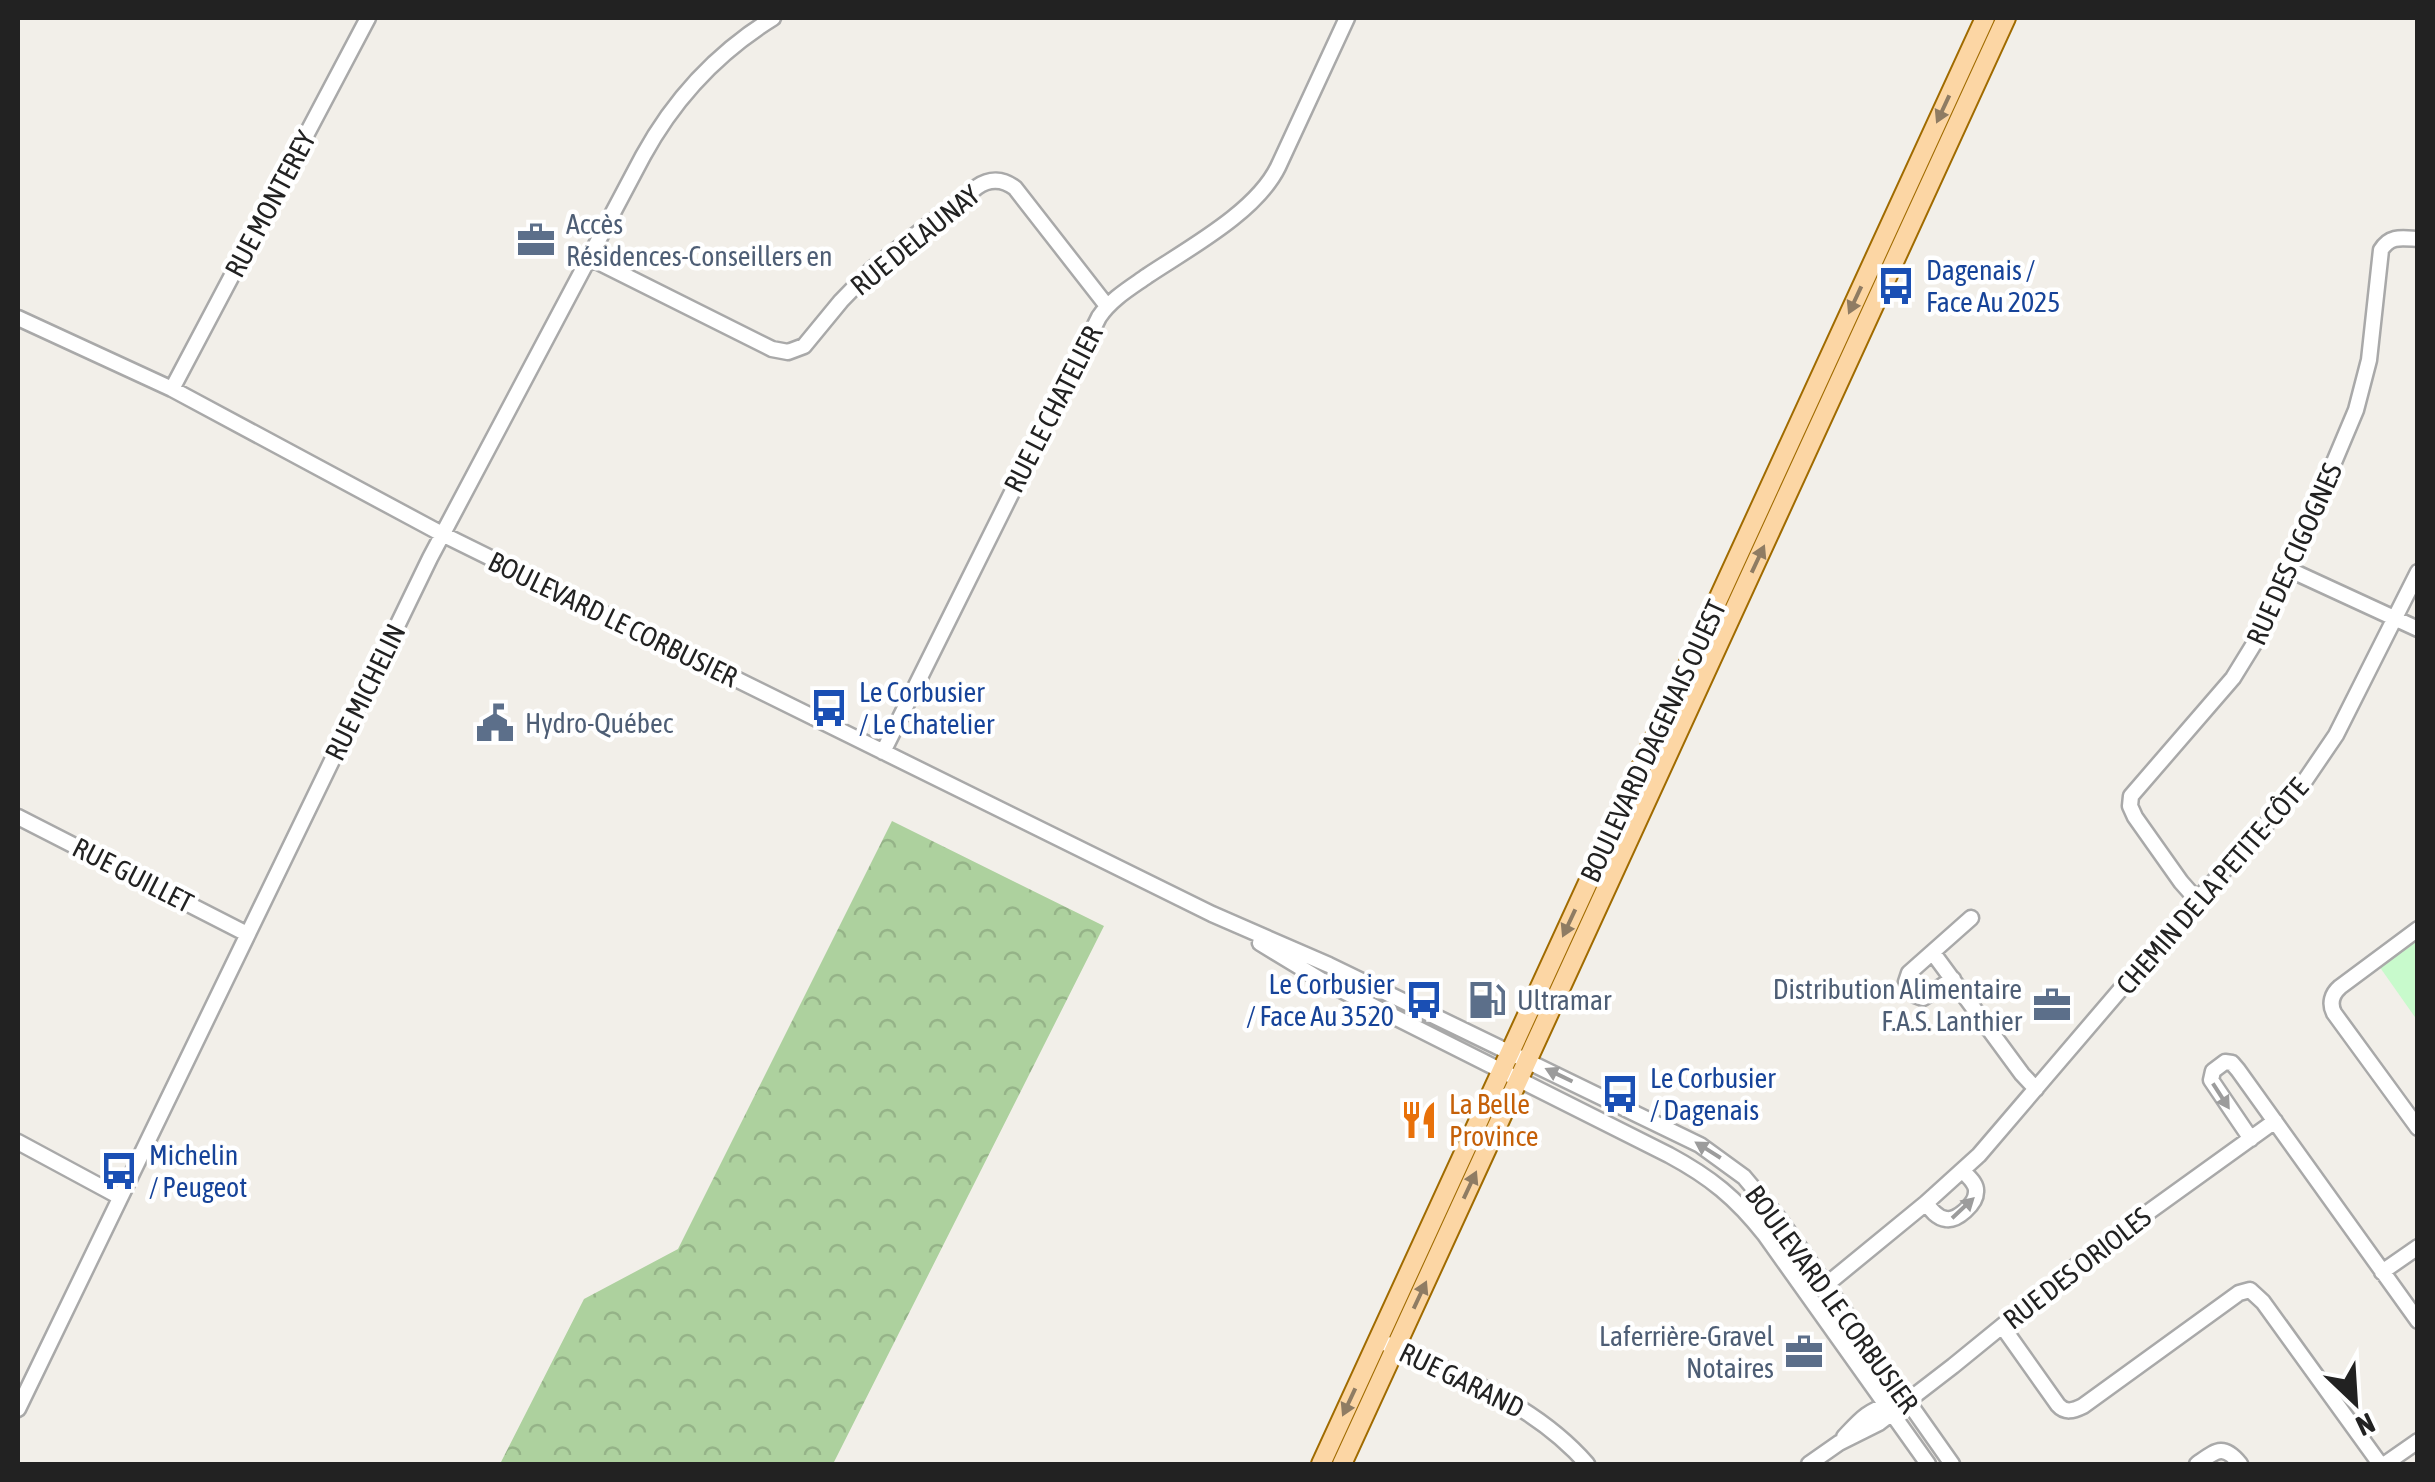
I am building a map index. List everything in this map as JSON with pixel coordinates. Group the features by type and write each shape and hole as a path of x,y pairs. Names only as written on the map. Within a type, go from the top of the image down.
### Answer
{"main road":[{"name":"BOULEVARD DAGENAIS OUEST","path":"1342,1464 1387,1344 1985,18"},
{"name":"BOULEVARD DAGENAIS OUEST","path":"1510,1068 1528,1061 2006,18"},
{"name":"BOULEVARD DAGENAIS OUEST","path":"1320,1464 1387,1344"}],"street":[{"name":"RUE MONTEREY","path":"172,390 368,18"},
{"name":"RUE MICHELIN","path":"18,1409 442,534 648,146 688,89 716,61 773,18"},
{"name":"RUE LE CHATELIER","path":"882,752 1092,328 1107,306 1244,210 1265,190 1347,18"},
{"name":"RUE DELAUNAY","path":"588,257 776,350 792,351 807,343 872,269 978,186 997,180 1016,188 1107,306"},
{"name":"RUE DES CIGOGNES","path":"2197,900 2134,817 2130,800 2239,669 2260,634 2346,438 2362,390 2381,250 2392,238 2418,240"},
{"name":"BOULEVARD LE CORBUSIER","path":"18,318 172,390 442,534 1212,914 1321,980 1510,1068 1679,1160 1729,1194 1765,1234 1928,1464"},
{"path":"2290,570 2418,629"},
{"name":"CHEMIN DE LA PETITE-CÔTE","path":"1826,1285 1926,1203 1994,1139 2197,900 2295,794 2315,769 2344,718 2418,572"},
{"name":"RUE GUILLET","path":"18,817 248,934"},
{"path":"1953,979 1926,998 1917,997 1906,982 1907,976 1971,918"},
{"path":"2418,929 2340,987 2331,1003 2334,1013 2418,1128"},
{"path":"1933,953 2036,1089"},
{"name":"BOULEVARD LE CORBUSIER","path":"1528,1061 1684,1136 1724,1160 1764,1200 1952,1464"},
{"path":"2251,1139 2211,1080 2212,1074 2227,1061 2235,1066 2418,1320"},
{"name":"RUE DES ORIOLES","path":"1809,1464 1839,1443 1865,1415 1906,1400 1954,1366 2093,1252 2274,1121"},
{"path":"18,1142 120,1197"},
{"path":"1926,1203 1946,1219 1966,1209 1976,1190 1962,1171"},
{"path":"2382,1272 2418,1247"},
{"path":"2002,1326 2058,1404 2071,1411 2239,1293 2250,1290 2263,1302 2382,1464 2418,1441"},
{"name":"RUE GARAND","path":"1387,1344 1523,1408 1552,1429 1587,1464"},
{"path":"2197,1464 2220,1450 2229,1452 2240,1464"}],"green space":[{"path":"892,821 1104,926 833,1464 500,1464 584,1299 678,1249"},
{"path":"2417,938 2417,1020 2379,966"}],"place":[{"name":"Accès Résidences-Conseillers en","path":"536,240"},
{"name":"Dagenais / Face Au 2025","path":"1896,286"},
{"name":"Le Corbusier / Le Chatelier","path":"829,708"},
{"name":"Hydro-Québec","path":"495,723"},
{"name":"Le Corbusier / Face Au 3520","path":"1424,1000"},
{"name":"Ultramar","path":"1487,1000"},
{"name":"Distribution Alimentaire F.A.S. Lanthier","path":"2052,1005"},
{"name":"Le Corbusier / Dagenais","path":"1620,1094"},
{"name":"La Belle Province","path":"1419,1120"},
{"name":"Michelin / Peugeot","path":"119,1171"},
{"name":"Laferrière-Gravel Notaires","path":"1804,1352"}]}
